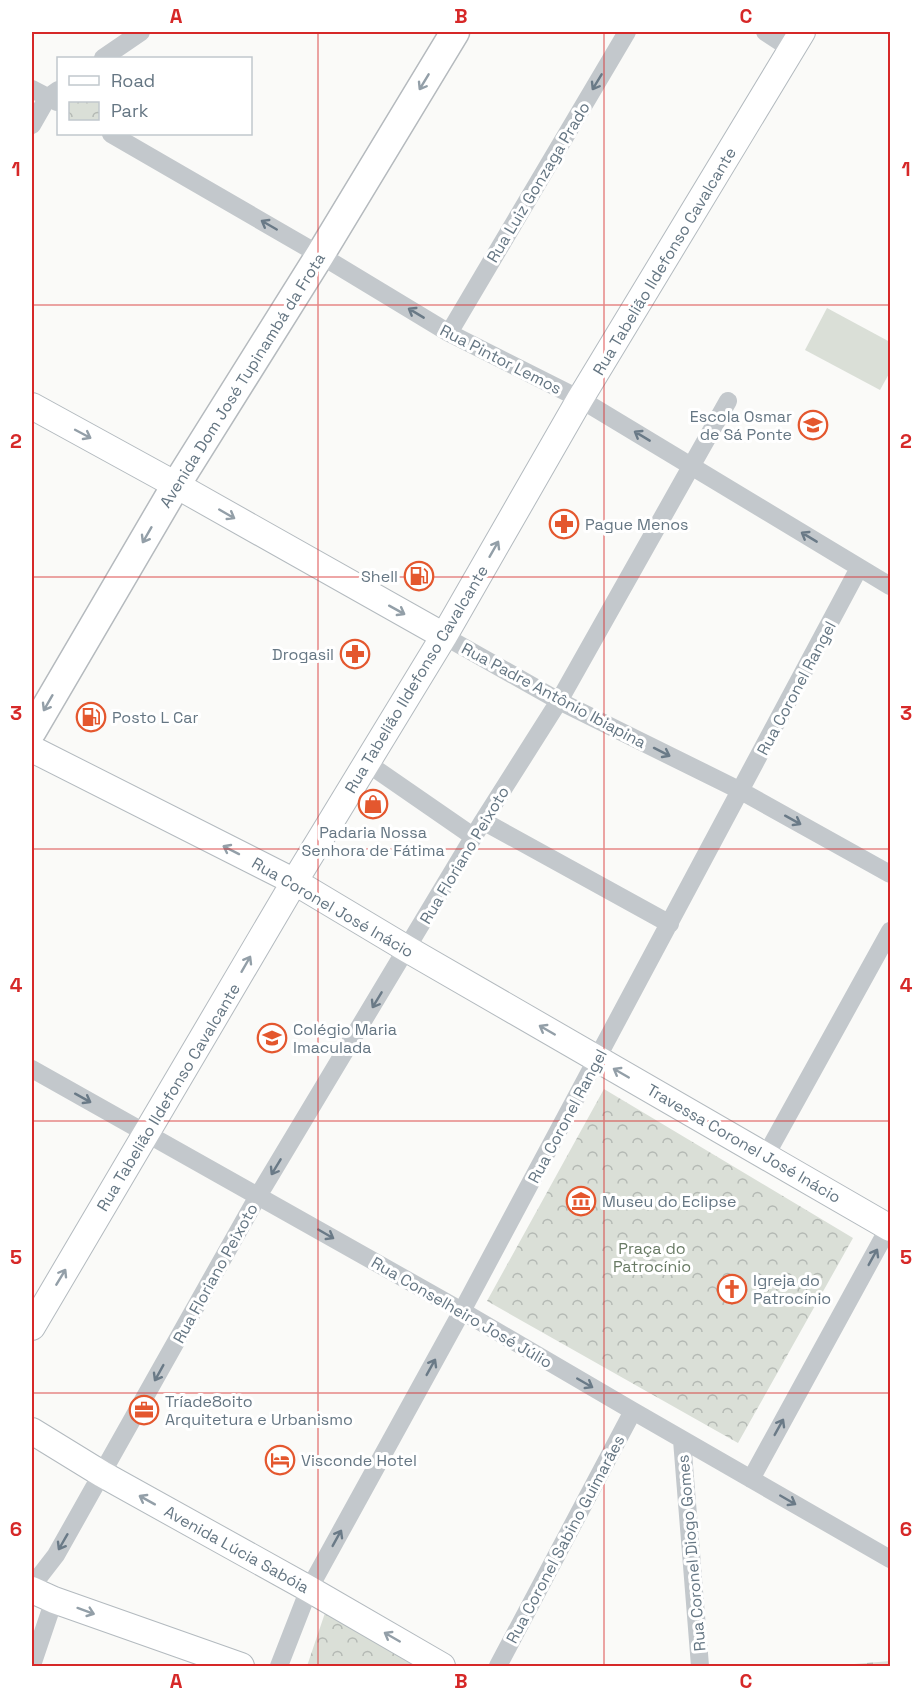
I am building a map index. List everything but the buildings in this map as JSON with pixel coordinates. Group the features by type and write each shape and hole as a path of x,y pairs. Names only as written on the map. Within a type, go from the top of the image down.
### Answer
{"main road":[{"name":"Avenida Dom José Tupinambá da Frota","path":"32,731 176,485 320,255 455,32"},
{"name":"Rua Tabelião Ildefonso Cavalcante","path":"32,1327 295,882 444,636 580,399 797,40"},
{"name":"Rua Padre Antônio Ibiapina","path":"32,406 444,636"},
{"name":"Rua Coronel José Inácio","path":"32,749 295,882 407,950 597,1059"},
{"name":"Travessa Coronel José Inácio","path":"597,1059 890,1227"},
{"name":"Avenida Lúcia Sabóia","path":"32,1431 102,1474 442,1666"},
{"path":"39,1592 241,1666"}],"street":[{"path":"104,57 141,32"},
{"name":"Rua Luiz Gonzaga Prado","path":"448,333 627,32"},
{"path":"765,32 797,40"},
{"path":"32,89 55,96 32,126"},
{"name":"Rua Pintor Lemos","path":"113,135 320,255 448,333 580,399 891,586"},
{"name":"Rua Floriano Peixoto","path":"32,1665 39,1592 56,1555 258,1196 559,700 728,401"},
{"name":"Rua Coronel Rangel","path":"279,1666 309,1589 462,1311 859,568"},
{"name":"Rua Padre Antônio Ibiapina","path":"444,636 559,700 741,792 891,874"},
{"path":"367,762 479,829 670,924"},
{"path":"765,1157 891,931"},
{"name":"Rua Conselheiro José Júlio","path":"32,1069 462,1311 891,1559"},
{"path":"751,1479 890,1227"},
{"name":"Rua Coronel Sabino Guimarães","path":"498,1666 633,1411"},
{"name":"Rua Coronel Diogo Gomes","path":"682,1440 700,1666"}],"green space":[{"path":"827,308 890,342 890,372 880,390 805,350"},
{"name":"Praça do Patrocínio","path":"604,1089 853,1238 738,1443 487,1301"},
{"path":"326,1610 425,1666 307,1666"},
{"path":"890,1661 890,1666 831,1666"}],"place":[{"name":"Escola Osmar de Sá Ponte","path":"813,425"},
{"name":"Pague Menos","path":"564,524"},
{"name":"Shell","path":"419,576"},
{"name":"Drogasil","path":"355,654"},
{"name":"Posto L Car","path":"91,717"},
{"name":"Padaria Nossa Senhora de Fátima","path":"373,804"},
{"name":"Colégio Maria Imaculada","path":"272,1038"},
{"name":"Museu do Eclipse","path":"581,1201"},
{"name":"Igreja do Patrocínio","path":"732,1289"},
{"name":"Tríade8oito Arquitetura e Urbanismo","path":"144,1410"},
{"name":"Visconde Hotel","path":"280,1460"}]}
